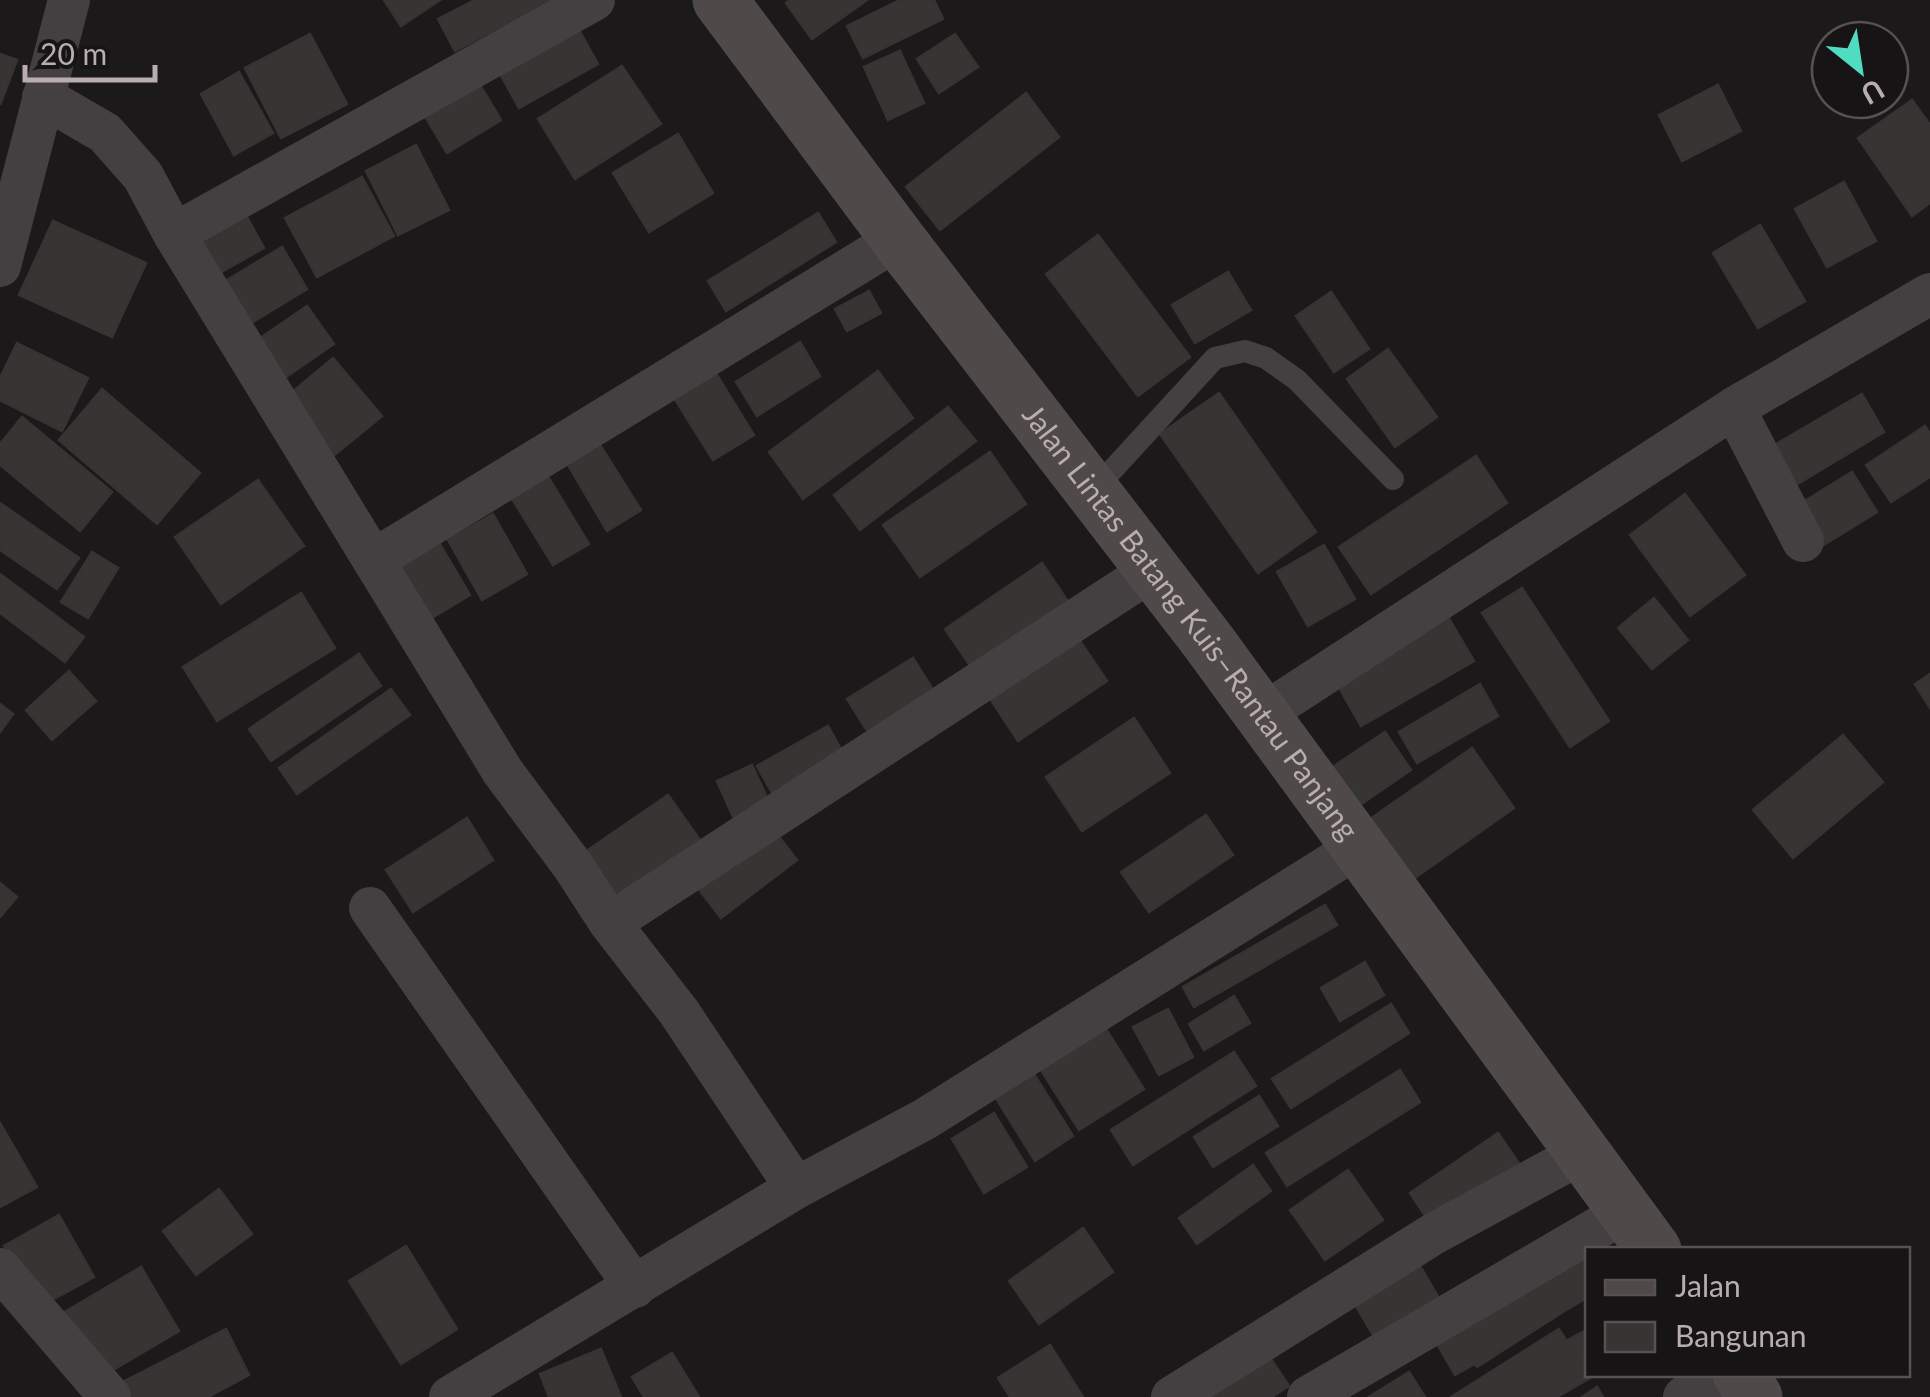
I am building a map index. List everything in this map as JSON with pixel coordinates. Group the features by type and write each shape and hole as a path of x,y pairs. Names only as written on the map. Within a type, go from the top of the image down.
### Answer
{"main road":[{"name":"Jalan Lintas Batang Kuis–Rantau Panjang","path":"720,0 1263,714 1640,1230"}],"street":[{"path":"2,250 68,0"},
{"path":"174,234 594,0"},
{"path":"44,96 105,132 143,176 174,234 503,772 573,866 610,924 679,1012 796,1188"},
{"path":"375,559 898,239"},
{"path":"1263,714 1734,408 1930,294"},
{"path":"1734,408 1803,542"},
{"path":"610,924 1154,569"},
{"path":"450,1397 796,1188 925,1118 1360,846"},
{"path":"370,908 636,1287"},
{"path":"1172,1397 1436,1233 1584,1152"},
{"path":"1606,1247 1640,1230"},
{"path":"1308,1397 1585,1258"},
{"path":"0,1269 110,1397"},
{"path":"1684,1397 1714,1377"}],"lane":[{"path":"1094,490 1215,358 1245,351 1266,358 1297,380 1393,479"}],"building":[{"path":"384,0 440,0 401,26"},
{"path":"475,0 551,0 455,51 438,19"},
{"path":"867,0 812,39 786,3"},
{"path":"900,0 934,0 943,19 863,58 847,26"},
{"path":"578,28 598,64 519,108 499,72"},
{"path":"310,34 347,104 281,138 245,68"},
{"path":"955,34 978,67 939,93 917,59"},
{"path":"900,51 924,103 888,120 864,67"},
{"path":"0,54 17,60 0,105"},
{"path":"622,66 661,124 575,179 538,119"},
{"path":"239,72 273,133 234,155 201,94"},
{"path":"474,75 501,120 447,153 420,108"},
{"path":"1718,85 1741,131 1682,161 1659,115"},
{"path":"1026,93 1059,137 940,230 906,187"},
{"path":"1910,101 1930,125 1930,203 1912,216 1858,138 1884,120 1910,120"},
{"path":"678,134 713,193 649,232 613,173"},
{"path":"416,145 449,210 398,235 366,171"},
{"path":"362,177 394,236 317,277 285,218"},
{"path":"1844,182 1876,241 1827,267 1795,209"},
{"path":"818,213 836,242 726,311 708,281"},
{"path":"247,217 264,248 207,280 190,249"},
{"path":"53,221 146,263 112,337 19,295"},
{"path":"1760,225 1805,301 1758,328 1713,253"},
{"path":"1098,235 1190,357 1138,396 1046,274"},
{"path":"282,247 307,289 238,331 212,289"},
{"path":"1228,272 1251,310 1195,343 1172,305"},
{"path":"869,291 881,313 847,331 835,309"},
{"path":"1331,292 1369,349 1334,372 1296,316"},
{"path":"307,306 334,344 273,386 247,347"},
{"path":"800,342 820,376 757,416 736,382"},
{"path":"17,343 88,378 62,431 0,400 0,378"},
{"path":"1388,349 1437,417 1395,447 1347,379"},
{"path":"333,358 382,416 332,457 284,399"},
{"path":"712,367 754,435 713,460 671,393"},
{"path":"878,371 913,418 803,499 769,452"},
{"path":"102,389 200,473 157,524 59,440"},
{"path":"1219,393 1316,532 1258,573 1160,434"},
{"path":"1862,394 1884,432 1784,492 1761,453"},
{"path":"948,407 976,441 860,530 834,495"},
{"path":"22,417 112,492 80,531 0,465 0,444"},
{"path":"1925,426 1930,434 1930,477 1891,502 1866,465"},
{"path":"600,445 641,510 607,531 568,465"},
{"path":"990,452 1026,504 920,577 883,525"},
{"path":"1476,456 1507,503 1371,594 1339,547"},
{"path":"1852,472 1877,512 1817,549 1792,509"},
{"path":"547,475 589,544 553,565 511,497"},
{"path":"258,480 304,546 221,604 175,537"},
{"path":"1685,494 1745,575 1690,616 1630,535"},
{"path":"0,503 79,558 57,589 0,550"},
{"path":"493,514 527,574 482,600 448,540"},
{"path":"431,529 470,595 420,625 381,560"},
{"path":"1324,545 1355,599 1308,626 1277,572"},
{"path":"92,552 118,568 88,618 61,602"},
{"path":"1042,563 1077,615 980,680 945,629"},
{"path":"0,574 84,637 65,662 0,613"},
{"path":"1522,588 1609,721 1570,747 1482,613"},
{"path":"301,593 335,648 217,721 183,667"},
{"path":"1654,598 1688,640 1652,669 1618,628"},
{"path":"1445,612 1474,661 1361,726 1333,677"},
{"path":"1078,638 1107,681 1018,741 989,697"},
{"path":"359,654 381,686 271,761 249,729"},
{"path":"913,658 942,704 876,745 847,699"},
{"path":"69,671 96,701 52,740 26,710"},
{"path":"1930,674 1930,708 1915,684"},
{"path":"1480,684 1498,716 1417,763 1399,732"},
{"path":"391,689 410,715 297,794 279,768"},
{"path":"0,704 13,714 0,732"},
{"path":"1134,718 1170,773 1082,831 1046,777"},
{"path":"828,726 850,765 779,805 757,766"},
{"path":"1385,732 1411,770 1360,805 1334,766"},
{"path":"1843,735 1883,782 1793,858 1753,810"},
{"path":"1472,748 1514,808 1412,880 1370,819"},
{"path":"752,765 770,804 735,821 717,781"},
{"path":"668,795 702,843 615,902 582,854"},
{"path":"1206,815 1233,855 1149,912 1121,872"},
{"path":"467,818 493,860 413,912 386,870"},
{"path":"770,825 797,860 721,918 694,883"},
{"path":"0,883 17,897 0,917"},
{"path":"1325,905 1337,925 1194,1007 1183,987"},
{"path":"1365,962 1384,995 1340,1021 1321,988"},
{"path":"1234,996 1250,1023 1204,1050 1189,1024"},
{"path":"1391,1004 1409,1033 1291,1108 1272,1079"},
{"path":"1168,1009 1193,1057 1159,1075 1133,1027"},
{"path":"1104,1026 1144,1089 1079,1130 1039,1067"},
{"path":"1234,1052 1256,1086 1133,1165 1111,1130"},
{"path":"1400,1070 1420,1102 1287,1186 1266,1153"},
{"path":"1035,1076 1073,1136 1035,1161 997,1100"},
{"path":"1259,1096 1278,1126 1213,1167 1194,1137"},
{"path":"994,1113 1027,1167 984,1193 952,1139"},
{"path":"0,1123 37,1187 0,1207"},
{"path":"1498,1133 1522,1168 1434,1229 1410,1193"},
{"path":"1253,1165 1271,1191 1197,1244 1179,1218"},
{"path":"1348,1170 1383,1220 1325,1260 1290,1210"},
{"path":"219,1189 252,1234 196,1275 163,1231"},
{"path":"59,1215 94,1277 39,1307 4,1246"},
{"path":"1083,1228 1113,1272 1039,1324 1009,1281"},
{"path":"406,1246 457,1329 401,1364 349,1281"},
{"path":"1416,1259 1443,1305 1379,1345 1351,1298"},
{"path":"1585,1259 1585,1299 1559,1314 1541,1284"},
{"path":"141,1267 179,1331 101,1377 63,1313"},
{"path":"1544,1268 1569,1308 1477,1367 1451,1326"},
{"path":"1525,1291 1544,1324 1455,1375 1436,1342"},
{"path":"226,1329 249,1375 208,1397 124,1397 117,1385"},
{"path":"1559,1329 1585,1371 1544,1397 1451,1397"},
{"path":"1585,1331 1585,1377 1592,1377 1557,1397 1502,1397 1493,1381"},
{"path":"1261,1344 1289,1386 1272,1397 1179,1397"},
{"path":"1050,1345 1083,1397 1010,1397 998,1378"},
{"path":"601,1349 621,1397 549,1397 540,1374"},
{"path":"672,1353 699,1397 644,1397 632,1377"},
{"path":"1409,1372 1425,1397 1369,1397"},
{"path":"1597,1387 1603,1397 1582,1397"}]}
